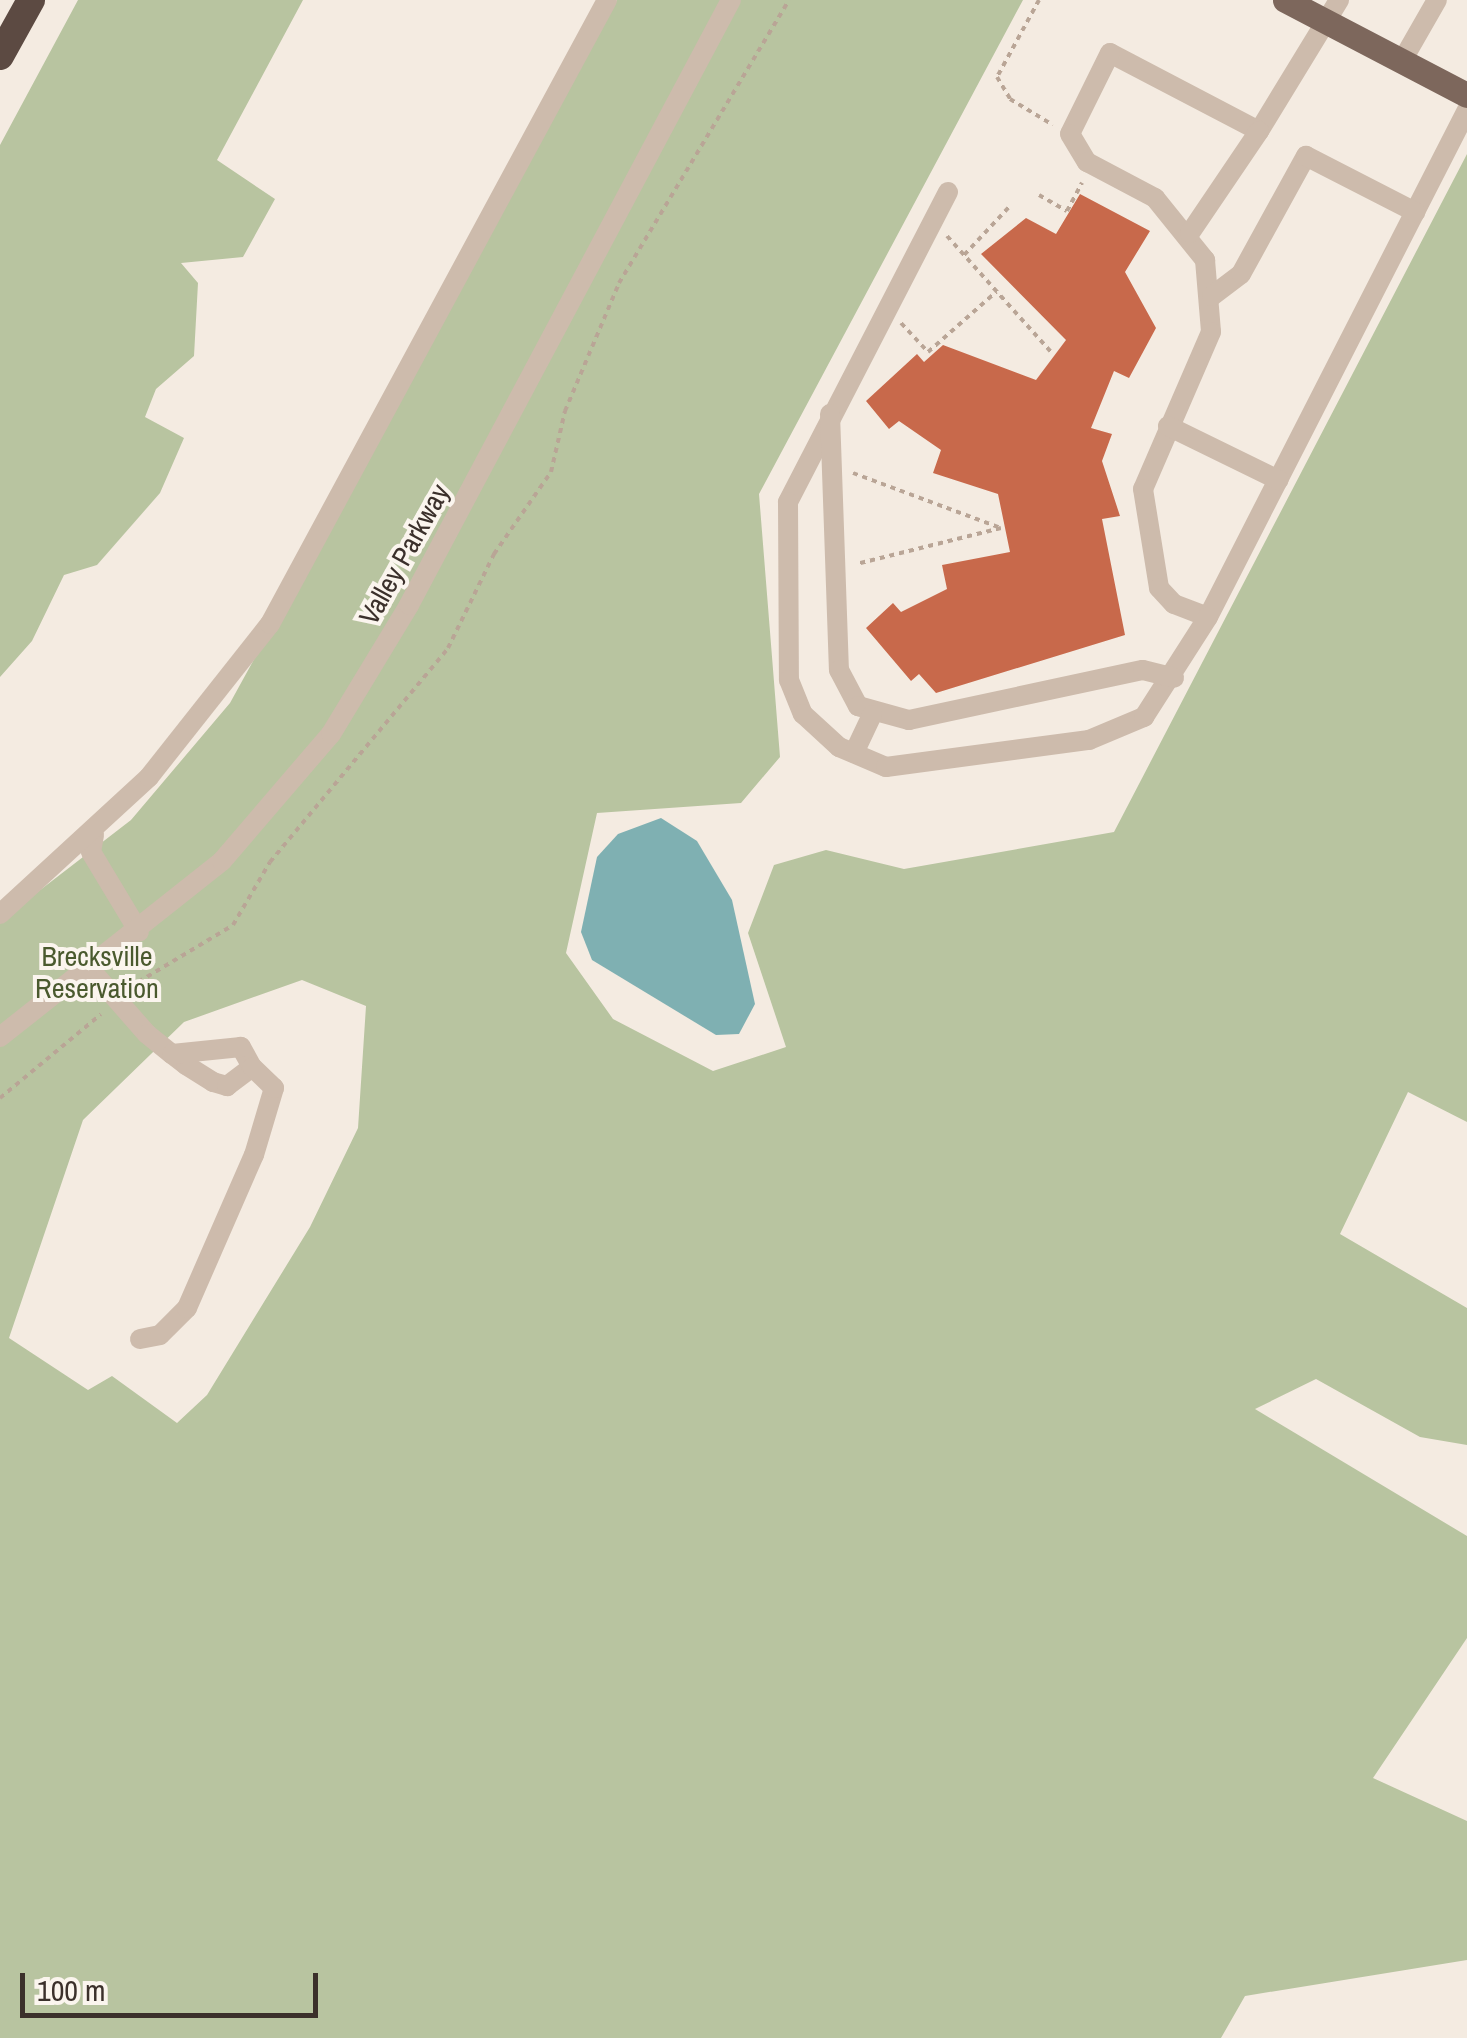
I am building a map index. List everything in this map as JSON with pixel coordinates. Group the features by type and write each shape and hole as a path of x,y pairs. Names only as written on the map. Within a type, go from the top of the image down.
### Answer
{"highway":[{"path":"0,56 31,0"}],"main road":[{"path":"1285,0 1333,11 1402,61 1467,96"}],"street":[{"path":"0,914 94,835 270,624 607,0"},
{"name":"Valley Parkway","path":"0,1036 139,932 222,861 331,734 409,605 731,0"},
{"path":"1402,61 1437,0"},
{"path":"1190,233 1259,132 1333,11"},
{"path":"1208,617 1174,604 1153,562 1143,489 1211,332 1212,296 1190,233 1154,198 1074,149 1070,134 1110,53 1259,132"},
{"path":"948,192 830,414 788,502 789,680 804,714 854,753 886,767 1089,740 1144,717 1174,678 1208,617 1467,110"},
{"path":"1212,296 1241,274 1306,156 1415,212"},
{"path":"830,414 839,670 872,714 909,720 1143,670 1174,678"},
{"path":"1168,426 1278,480"},
{"path":"854,753 872,714"},
{"path":"94,835 91,852 139,932"},
{"path":"90,969 172,1054 227,1086 252,1067"},
{"path":"140,1339 160,1335 187,1308 254,1155 274,1088 252,1067 241,1047 172,1054"}],"path":[{"path":"1039,0 996,77 1059,139"},
{"path":"1039,194 1067,212 1086,174 1076,168"},
{"path":"964,255 1010,205"},
{"path":"944,233 1052,353"},
{"path":"897,320 928,352 997,292"},
{"path":"852,474 1001,528 852,565"}],"green space":[{"path":"78,0 303,0 217,160 275,199 243,257 181,263 198,283 194,356 156,389 145,417 184,438 160,493 97,565 64,575 32,641 0,677 0,145"},
{"name":"Brecksville Reservation","path":"617,0 1023,0 759,494 780,757 741,803 597,813 566,953 613,1019 713,1071 786,1047 748,933 774,865 826,850 904,869 1114,832 1467,154 1467,1122 1408,1092 1340,1234 1467,1308 1467,1445 1420,1437 1316,1379 1255,1409 1467,1536 1467,1638 1373,1778 1467,1821 1467,1960 1245,1996 1221,2038 0,2038 0,921 131,820 230,703","holes":["302,980 366,1006 358,1128 310,1227 207,1395 177,1423 112,1376 88,1390 9,1338 83,1120 184,1022"]}],"water":[{"path":"661,818 697,841 732,900 755,1004 739,1034 716,1035 592,960 581,932 597,857 618,834"}],"building":[{"path":"1080,194 1150,231 1125,272 1156,328 1129,378 1114,371 1091,428 1112,434 1102,461 1120,516 1102,519 1125,635 936,693 919,674 911,681 866,628 893,603 901,612 947,589 942,565 1010,552 998,494 933,473 941,450 899,421 889,429 866,401 917,354 924,362 943,345 1036,380 1066,340 981,254 1026,218 1056,234"}]}
